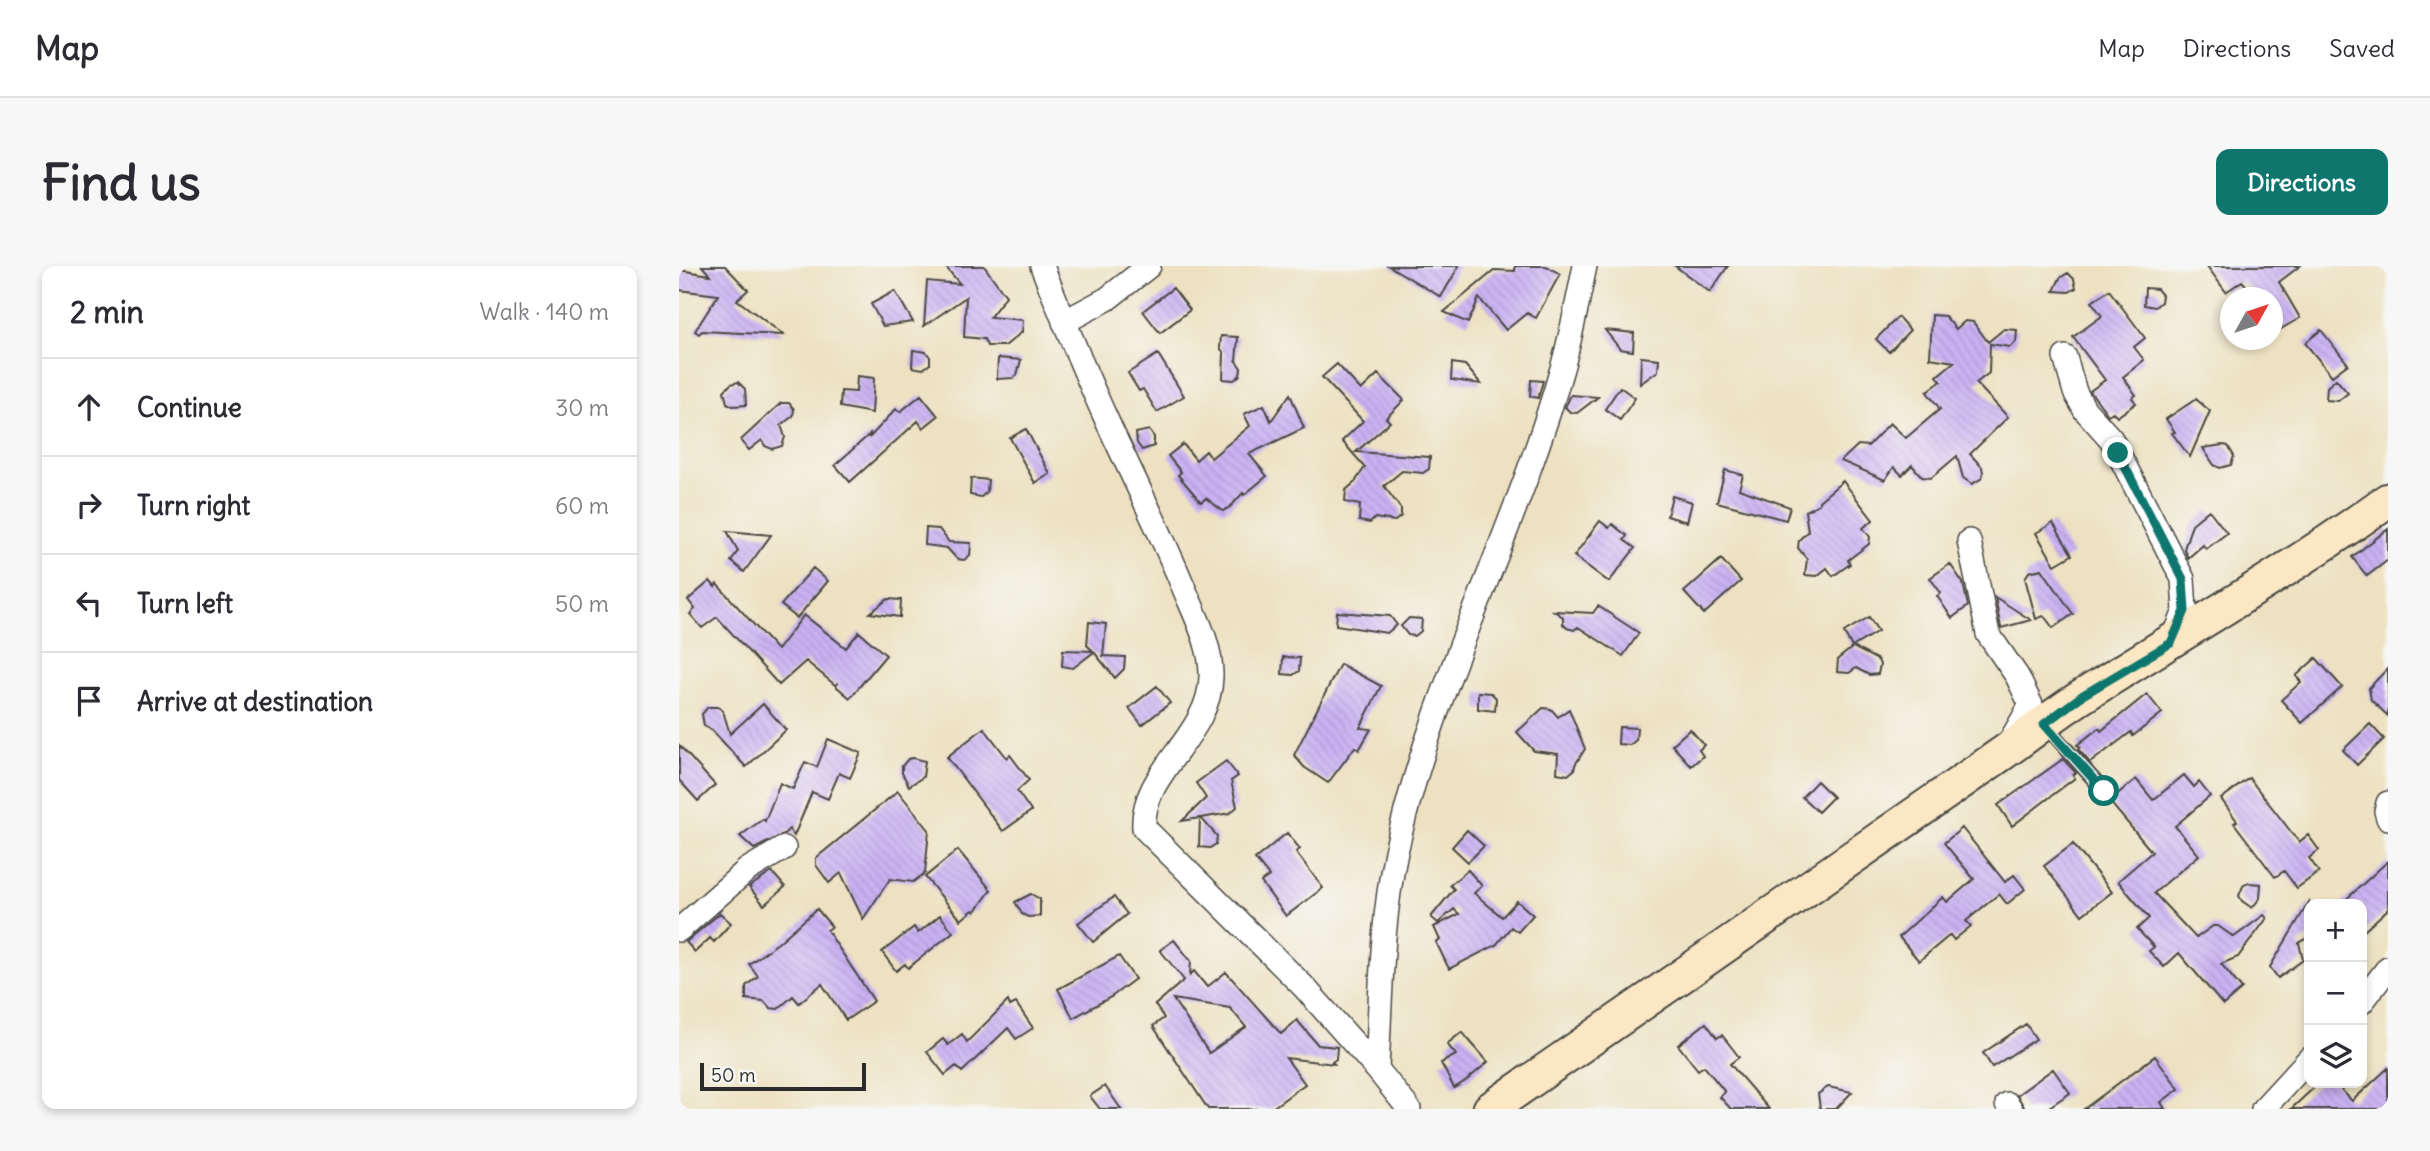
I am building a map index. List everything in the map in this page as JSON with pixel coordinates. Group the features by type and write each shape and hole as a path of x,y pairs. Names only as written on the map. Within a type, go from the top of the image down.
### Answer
{"street":[{"path":"1042,266 1109,426 1152,514 1201,626 1208,653 1210,697 1194,730 1156,783 1146,802 1144,828 1259,939 1377,1069 1409,1109"},
{"path":"1064,322 1107,299 1149,266"},
{"path":"1377,1069 1386,907 1397,850 1426,740 1448,675 1526,473 1563,365 1585,266"},
{"path":"2065,357 2075,392 2085,410 2111,439 2183,579 2185,611 2171,643"},
{"path":"1490,1109 2003,754 2083,695 2171,643 2388,500"},
{"path":"1969,541 1988,634 2017,676 2031,705 2003,754"},
{"path":"2388,803 2388,818"},
{"path":"679,930 747,870 784,848"},
{"path":"2367,996 2385,976"},
{"path":"2263,1109 2304,1064"}],"lane":[{"path":"2044,724 2104,791"}],"building":[{"path":"702,266 725,266 748,290 737,300 784,335 702,331 699,334 695,331 718,295 679,290 679,270 710,275"},
{"path":"945,266 984,266 1006,296 990,317 1023,320 1022,332 1005,346 987,346 984,339 964,337 966,297 924,326 927,281 960,284"},
{"path":"1389,266 1459,266 1441,297"},
{"path":"1515,266 1546,266 1560,274 1536,318 1527,313 1506,330 1479,298 1468,323 1444,312 1495,270 1515,271"},
{"path":"1675,266 1728,266 1710,292"},
{"path":"2207,266 2300,266 2279,282 2282,287 2248,287 2242,281 2233,287 2222,287"},
{"path":"2068,273 2074,279 2076,288 2069,292 2054,291 2060,278"},
{"path":"1173,288 1190,310 1160,333 1143,311"},
{"path":"2145,288 2157,289 2162,295 2161,302 2155,307 2144,305"},
{"path":"2283,289 2300,318 2283,328"},
{"path":"2109,290 2145,338 2134,347 2144,360 2123,377 2136,395 2132,398 2136,403 2117,417 2113,412 2108,415 2090,391 2105,380 2073,337 2102,316 2092,302"},
{"path":"895,291 913,322 883,326 871,304"},
{"path":"1932,315 1945,316 1956,329 1965,321 1973,322 1988,342 2004,329 2017,330 2016,342 2010,347 1990,344 1989,373 1976,383 2008,417 1970,454 1982,467 1983,473 1982,478 1972,484 1963,478 1957,456 1931,478 1922,477 1912,465 1902,475 1894,467 1885,480 1841,461 1858,445 1868,446 1890,423 1906,438 1940,409 1927,392 1941,381 1937,376 1954,362 1930,358"},
{"path":"1898,317 1910,330 1889,352 1876,339"},
{"path":"1605,330 1634,333 1633,351 1620,349"},
{"path":"2321,330 2348,364 2332,376 2305,343"},
{"path":"1221,336 1238,337 1236,361 1241,368 1240,375 1234,380 1223,379 1224,353 1220,348"},
{"path":"913,350 926,352 930,357 930,364 923,369 912,367"},
{"path":"1158,354 1184,396 1157,412 1143,389 1139,391 1128,373"},
{"path":"1641,357 1659,359 1658,371 1640,384"},
{"path":"998,358 1021,360 1017,375 1013,378 997,379"},
{"path":"1452,363 1465,365 1481,384 1451,380"},
{"path":"1337,364 1361,390 1378,374 1404,400 1386,418 1390,422 1356,452 1430,457 1429,469 1423,473 1402,471 1384,486 1401,509 1401,516 1395,521 1375,518 1370,523 1359,521 1360,505 1345,502 1346,490 1365,467 1342,441 1363,421 1322,377"},
{"path":"857,376 874,378 872,413 840,407 841,391 856,392"},
{"path":"2336,379 2348,393 2338,401 2326,400 2327,387"},
{"path":"1531,380 1543,381 1538,398 1530,396"},
{"path":"738,382 745,389 746,405 733,406 727,403 724,391 731,384"},
{"path":"1620,387 1635,398 1620,420 1605,409"},
{"path":"1290,394 1304,428 1249,454 1267,476 1223,511 1206,498 1201,502 1178,475 1181,472 1168,456 1183,444 1196,460 1206,451 1211,458 1250,426 1244,414 1264,405 1271,421"},
{"path":"921,395 938,416 923,428 918,421 850,482 835,465 870,434 869,438 896,409 900,412"},
{"path":"1571,395 1598,397 1577,413 1570,412 1565,407"},
{"path":"2196,399 2210,411 2190,457 2172,433 2175,432 2166,419"},
{"path":"781,403 789,403 794,409 793,416 781,425 785,437 782,446 772,449 765,446 762,440 749,450 741,440"},
{"path":"1026,429 1050,474 1035,483 1010,438"},
{"path":"1149,430 1154,437 1154,446 1142,450 1137,443 1136,433"},
{"path":"2228,446 2234,456 2231,465 2220,468 2214,465 2203,448"},
{"path":"1725,470 1743,475 1739,489 1790,507 1786,520 1717,502"},
{"path":"971,478 988,480 987,492 981,497 970,495"},
{"path":"1843,481 1873,520 1863,528 1870,537 1869,544 1848,560 1850,564 1833,576 1827,568 1817,576 1805,575 1807,559 1798,548 1799,540 1808,531 1805,511 1819,504 1819,501"},
{"path":"1672,496 1692,502 1687,522 1667,516"},
{"path":"2209,510 2227,533 2206,549 2203,545 2188,558 2184,549 2192,524"},
{"path":"1600,521 1609,528 1612,524 1627,536 1624,540 1635,548 1609,582 1574,556"},
{"path":"2053,523 2072,555 2055,565 2036,533"},
{"path":"926,528 939,529 949,542 971,543 970,555 964,560 957,559 947,548 925,545"},
{"path":"2388,529 2388,560 2367,576 2352,557"},
{"path":"727,531 771,535 744,572 731,561 738,551"},
{"path":"1721,559 1741,581 1704,614 1684,592"},
{"path":"1950,564 1963,583 1968,606 1952,618 1937,596 1941,593 1930,578"},
{"path":"813,568 828,581 797,618 781,605"},
{"path":"2042,569 2073,614 2053,628 2044,616 2036,619 2025,578 2029,572"},
{"path":"710,581 715,587 717,584 777,650 804,615 846,648 859,632 886,655 850,698 836,686 838,683 835,685 806,661 779,685 717,617 702,628 690,614 695,609 688,600"},
{"path":"1995,597 2031,620 2001,628"},
{"path":"888,599 901,600 900,617 870,613"},
{"path":"1598,606 1639,633 1623,656 1578,627 1574,630 1567,628 1563,624 1563,617 1554,611 1593,613"},
{"path":"1337,612 1390,616 1397,625 1387,633 1336,625"},
{"path":"1869,617 1878,631 1852,647 1844,632"},
{"path":"1409,618 1422,619 1421,631 1415,636 1408,635 1401,626"},
{"path":"1089,622 1106,624 1103,656 1125,657 1124,669 1115,678 1094,652 1073,668 1062,666 1063,650 1093,651 1087,645"},
{"path":"1853,647 1878,660 1878,674 1869,675 1856,668 1849,673 1837,672 1838,659"},
{"path":"1283,657 1300,658 1299,671 1293,675 1282,674"},
{"path":"2316,658 2342,687 2302,723 2281,700 2301,682 2296,676"},
{"path":"1340,664 1381,686 1360,728 1371,729 1359,750 1355,747 1328,783 1304,767 1294,755"},
{"path":"2388,668 2388,716 2371,700 2369,688"},
{"path":"1157,686 1170,703 1142,725 1129,708"},
{"path":"1478,692 1491,693 1496,698 1495,711 1478,709"},
{"path":"2147,694 2162,713 2133,736 2131,732 2090,763 2077,745 2099,728 2101,731"},
{"path":"763,704 786,730 746,767 712,730 704,726 702,714 708,707 718,707 723,711 730,734"},
{"path":"1543,708 1551,709 1558,717 1569,709 1585,749 1574,770 1568,775 1557,773 1558,754 1534,751 1517,732"},
{"path":"2370,724 2384,739 2357,765 2343,750"},
{"path":"1619,727 1637,728 1636,740 1630,745 1618,744"},
{"path":"984,728 1007,758 1010,755 1029,780 1017,791 1031,811 1003,831 947,757"},
{"path":"1690,729 1704,745 1699,750 1703,756 1691,766 1672,745"},
{"path":"828,739 861,753 850,778 839,773 828,799 812,792 794,836 789,829 754,849 740,836 763,819 765,821 780,783 793,789 805,762 817,767"},
{"path":"679,745 715,785 698,801 679,780"},
{"path":"908,759 925,761 923,777 909,786 902,773 902,766"},
{"path":"2063,759 2076,773 2073,775 2075,778 2012,826 1998,805"},
{"path":"1226,761 1238,776 1231,781 1237,807 1230,813 1201,818 1217,836 1216,844 1210,848 1199,847 1200,818 1182,821 1206,798 1196,783"},
{"path":"2184,775 2194,787 2199,782 2210,796 2175,826 2199,855 2154,893 2196,938 2213,926 2218,926 2234,937 2264,915 2267,918 2238,957 2221,964 2242,989 2223,1005 2179,953 2164,967 2149,951 2154,947 2137,929 2149,918 2118,881 2152,852 2109,801 2136,779 2153,800"},
{"path":"2249,778 2299,842 2308,835 2319,850 2309,858 2319,872 2297,888 2284,871 2275,877 2234,823 2237,821 2221,799"},
{"path":"1817,781 1833,797 1818,812 1802,797"},
{"path":"898,791 929,830 925,873 913,882 890,879 863,919 841,873 829,883 816,865 816,858"},
{"path":"1962,828 2005,882 2014,875 2025,889 2007,904 1999,894 1966,921 1971,926 1954,940 1950,935 1919,961 1899,937 1943,897 1947,902 1974,879 1944,843"},
{"path":"1467,830 1484,846 1468,862 1452,847"},
{"path":"1287,833 1300,849 1296,852 1323,888 1286,916 1261,882 1269,876 1255,859"},
{"path":"2073,844 2112,892 2082,915 2044,866"},
{"path":"958,850 991,890 975,912 973,910 961,920 925,877"},
{"path":"2388,861 2388,909 2367,928 2367,899 2346,899"},
{"path":"1468,870 1482,886 1474,893 1502,917 1517,901 1533,915 1518,932 1511,927 1496,945 1449,969 1436,942 1440,940 1434,927 1459,914 1454,909 1438,923 1431,917 1454,889 1450,885"},
{"path":"772,872 785,887 764,905 749,887"},
{"path":"2248,883 2261,884 2260,898 2252,908 2239,896 2243,886"},
{"path":"1031,894 1040,899 1040,916 1028,917 1022,914 1015,902"},
{"path":"1114,897 1127,914 1093,942 1078,923"},
{"path":"817,909 832,927 827,930 874,1001 846,1020 822,984 799,1003 793,996 778,1009 770,1008 764,1001 746,999 746,986 758,976 749,964"},
{"path":"2304,910 2304,940 2299,943 2303,960 2278,978 2270,967"},
{"path":"720,913 731,923 714,942 710,938 695,952 686,942"},
{"path":"940,915 953,932 908,968 905,964 896,971 882,952 914,927 918,933"},
{"path":"1174,940 1191,961 1190,975 1194,971 1207,987 1226,972 1281,1034 1297,1020 1318,1045 1337,1047 1336,1059 1332,1062 1334,1064 1286,1058 1305,1084 1271,1109 1208,1109 1153,1026 1164,1018 1155,1005 1184,980 1160,950","holes":["1173,999 1230,1008 1246,1027 1209,1053"]},
{"path":"1119,956 1135,979 1111,997 1073,1018 1058,989"},
{"path":"1008,1001 1010,1006 1016,1003 1033,1028 1016,1039 1008,1028 962,1072 956,1066 945,1075 927,1052 943,1039 948,1045 962,1034 967,1042"},
{"path":"1706,1023 1717,1038 1722,1035 1739,1057 1730,1064 1769,1109 1731,1109 1720,1097 1725,1092 1704,1066 1698,1070 1678,1045"},
{"path":"2026,1024 2036,1039 1992,1067 1983,1053"},
{"path":"1462,1032 1488,1062 1454,1088 1441,1063 1456,1055 1447,1044"},
{"path":"2155,1056 2179,1089 2161,1102 2165,1109 2084,1109"},
{"path":"2388,1068 2388,1109 2291,1109 2314,1088 2340,1088 2352,1101"},
{"path":"2053,1069 2070,1093 2046,1109 2025,1109 2017,1095"},
{"path":"1105,1086 1121,1109 1100,1109 1090,1096"},
{"path":"1828,1087 1852,1092 1836,1109 1820,1109 1818,1094"}],"route":[{"path":"2104,791 2044,724 2083,695 2171,643 2185,611 2183,579 2148,516 2118,453"}]}
